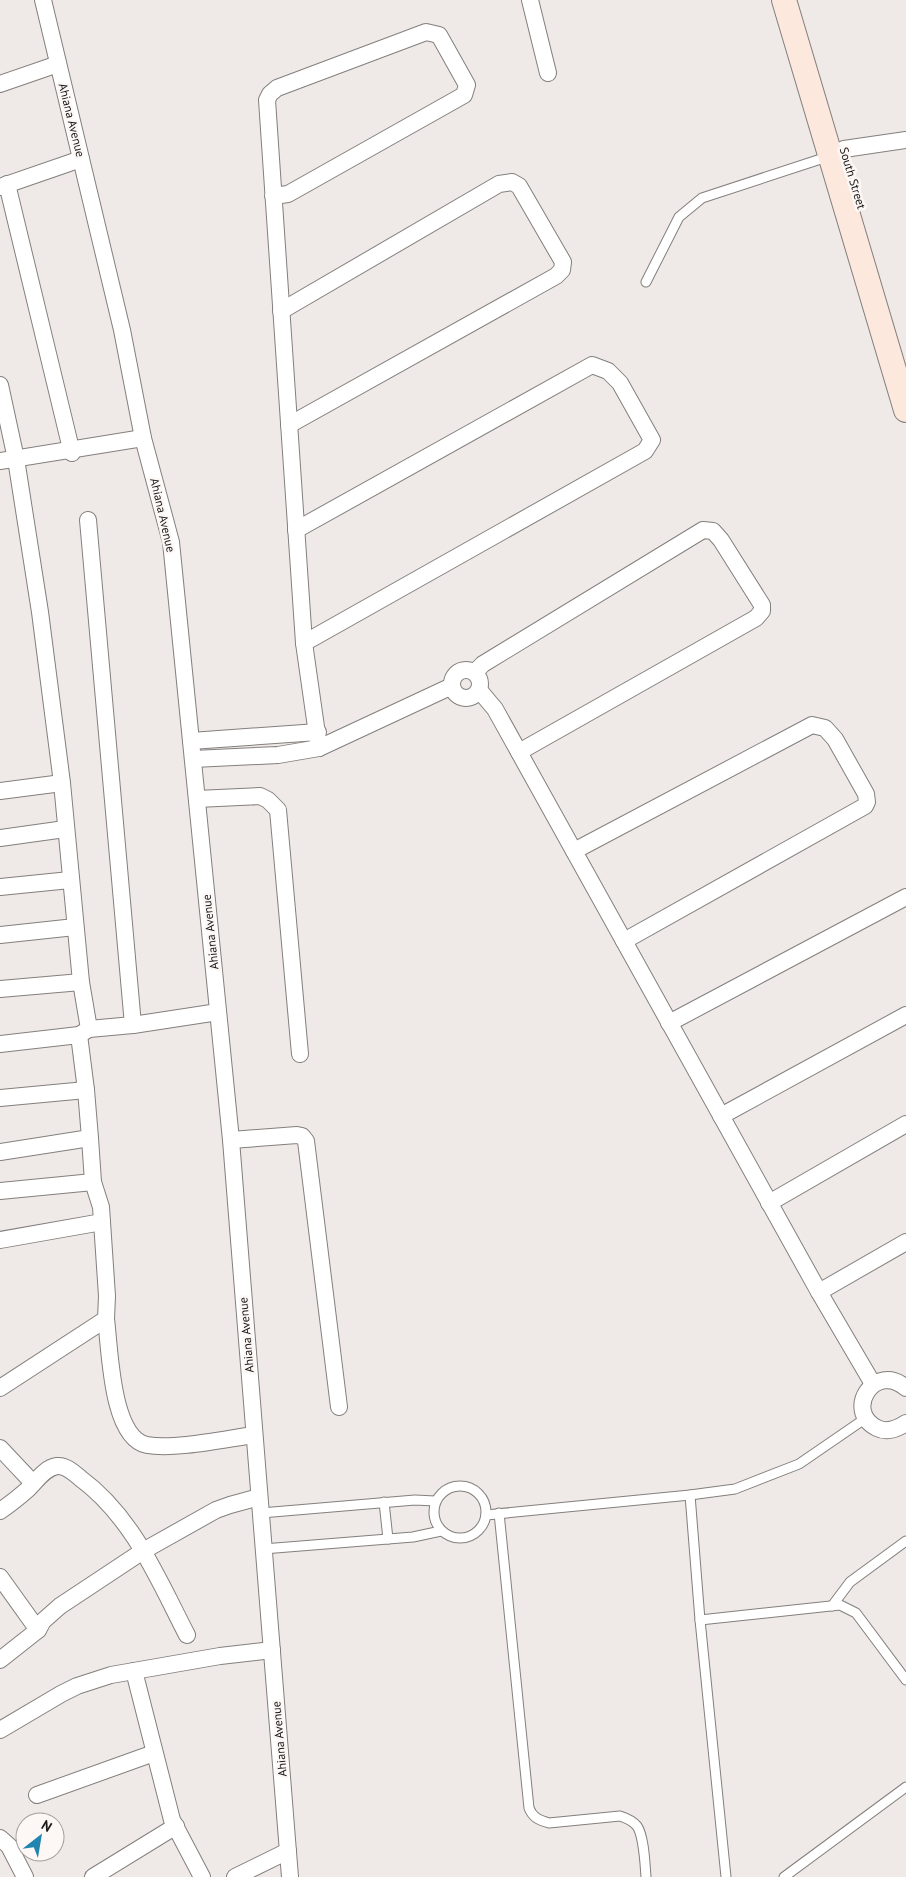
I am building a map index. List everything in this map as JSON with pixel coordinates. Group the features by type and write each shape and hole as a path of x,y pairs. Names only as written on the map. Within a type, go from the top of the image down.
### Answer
{"street":[{"name":"Ahiana Avenue","path":"42,0 122,330 143,438 171,542 231,1140 290,1877"},
{"path":"530,0 548,73"},
{"path":"784,0 838,152 906,410"},
{"name":"South Street","path":"798,0 838,152 906,356"},
{"path":"273,196 288,194 464,95 467,86 438,35 434,32 426,32 273,90 267,100 273,196 304,644 318,740"},
{"path":"0,84 58,64"},
{"path":"838,152 906,140"},
{"path":"71,451 3,186 81,159"},
{"path":"281,311 499,184 512,182 519,186 563,262 562,270 556,276 289,425"},
{"path":"296,530 592,365 608,371 620,383 652,440 645,451 304,644"},
{"path":"0,384 8,460 40,612 62,783 81,982 93,1182 101,1208 106,1319 116,1397 124,1424 132,1436 139,1442 147,1445 169,1446 254,1435"},
{"path":"8,460 143,438"},
{"path":"88,520 133,1025"},
{"path":"475,672 483,664 703,530 713,531 721,540 762,605 762,611 756,618 519,752"},
{"path":"470,670 475,672 480,680 479,690 476,694 467,698 458,695 452,686 452,681 459,672 470,670"},
{"path":"193,759 278,755 452,686"},
{"path":"479,690 495,709 769,1203 873,1384"},
{"path":"574,851 812,725 825,728 835,739 866,794 867,802 865,806 624,941"},
{"path":"191,741 318,740"},
{"path":"0,791 62,783"},
{"path":"197,799 260,796 268,800 278,810 300,1054"},
{"path":"0,838 65,829"},
{"path":"0,887 70,880"},
{"path":"669,1023 906,897"},
{"path":"0,935 75,927"},
{"path":"0,989 81,982"},
{"path":"0,1044 218,1012"},
{"path":"721,1116 906,1015"},
{"path":"0,1098 86,1090"},
{"path":"769,1203 906,1124"},
{"path":"231,1140 302,1136 306,1141 339,1407"},
{"path":"0,1152 90,1138"},
{"path":"0,1191 93,1182"},
{"path":"0,1240 102,1222"},
{"path":"819,1292 906,1242"},
{"path":"0,1388 106,1319"},
{"path":"904,1429 890,1431 872,1426 862,1410 866,1391 873,1384 891,1380 900,1383 906,1388"},
{"path":"0,1448 33,1483"},
{"path":"0,1511 48,1470 55,1466 68,1469 91,1486 114,1509 134,1536 187,1635"},
{"path":"0,1660 38,1630 43,1620 60,1606 143,1551 216,1510 230,1505 260,1505"},
{"path":"0,1576 38,1630"},
{"path":"0,1730 78,1686 111,1675 220,1656 272,1650"},
{"path":"134,1671 164,1794 176,1826 202,1877"},
{"path":"37,1795 154,1753"},
{"path":"93,1877 176,1826"},
{"path":"0,1838 10,1846 25,1877"},
{"path":"235,1877 288,1851"}],"lane":[{"path":"646,282 679,217 702,198 838,152"},
{"path":"486,1515 735,1489 799,1464 866,1418"},
{"path":"461,1485 472,1488 480,1494 485,1504 486,1515 483,1526 474,1534 463,1538 451,1537 441,1530 435,1522 433,1511 435,1501 441,1492 450,1487 461,1485"},
{"path":"690,1495 700,1620 726,1877"},
{"path":"260,1505 435,1501"},
{"path":"384,1502 388,1539"},
{"path":"499,1514 529,1808 532,1815 549,1823 620,1816 630,1820 637,1826 640,1832 646,1877"},
{"path":"264,1549 413,1537 441,1530"},
{"path":"832,1606 850,1582 906,1541"},
{"path":"700,1620 840,1605 856,1613 906,1680"},
{"path":"784,1877 906,1787"}]}
